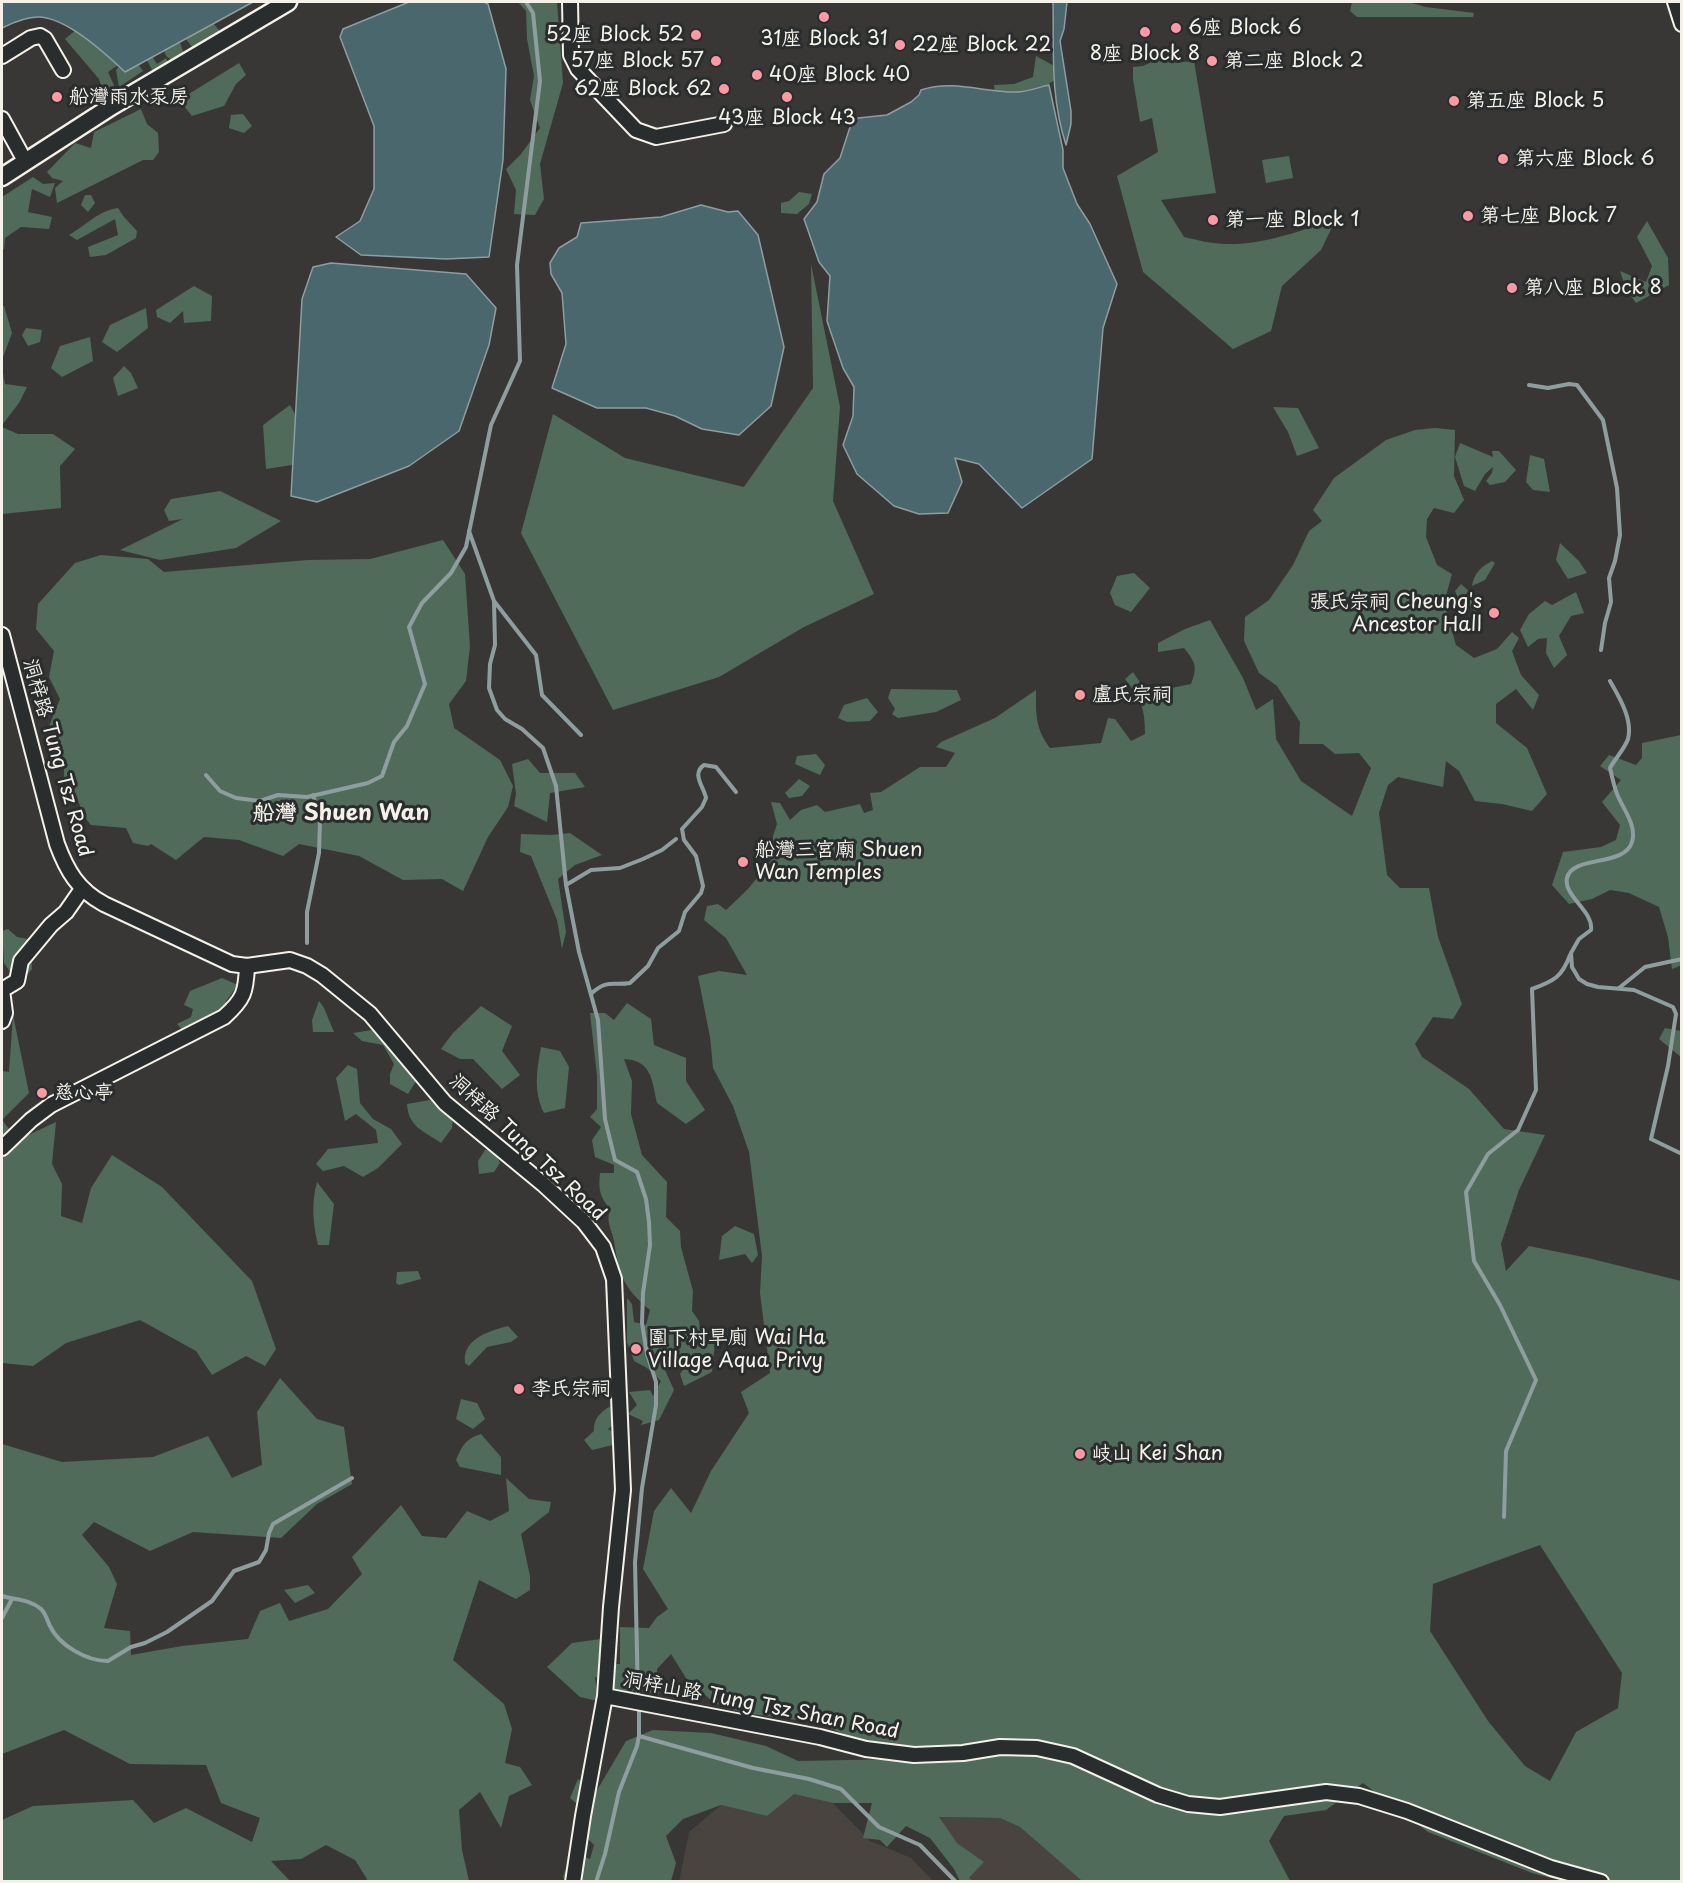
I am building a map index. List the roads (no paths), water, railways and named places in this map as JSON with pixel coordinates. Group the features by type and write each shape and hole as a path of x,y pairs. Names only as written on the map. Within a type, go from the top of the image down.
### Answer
{"main road":[{"path":"2,177 112,106 288,2"}],"street":[{"path":"570,2 571,55 578,69 636,130 656,137 724,124"},
{"path":"1675,2 1682,24"},
{"path":"2,56 31,38 40,36 45,39 63,70"},
{"path":"2,119 25,161"},
{"name":"洞梓路 Tung Tsz Road","path":"2,635 57,844 67,868 82,889 90,897 232,964 247,966 290,960 322,975 370,1014 445,1103 560,1200 584,1222 603,1247 614,1279 623,1490 611,1607 606,1696 573,1881"},
{"path":"2,1021 6,1013 2,990 17,981 21,961 51,925 66,912 82,889"},
{"path":"2,1148 31,1120 51,1105 224,1017 234,1008 246,989 247,966"},
{"name":"洞梓山路 Tung Tsz Shan Road","path":"606,1696 876,1750 914,1755 963,1753 999,1747 1037,1748 1073,1756 1158,1795 1188,1804 1220,1807 1326,1792 1359,1796 1407,1811 1551,1868 1601,1881"}],"water":[{"path":"2,2 253,2 125,72 84,37 61,23 38,17 15,22 2,28"},
{"path":"409,2 484,2 488,4 506,69 503,160 489,257 446,259 361,255 336,237 360,221 374,189 374,126 340,37 343,29"},
{"path":"1053,2 1067,2 1064,29 1060,41 1071,111 1071,124 1066,145 1055,91"},
{"path":"1049,85 1063,150 1063,168 1077,204 1090,224 1117,284 1103,328 1092,459 1022,508 979,464 955,458 962,482 948,513 919,514 894,506 857,474 843,445 853,416 854,387 843,368 827,321 830,276 819,262 804,219 817,202 824,174 840,158 851,124 858,118 887,115 911,102 921,90 933,87 957,86 1017,92"},
{"path":"701,205 728,212 738,211 758,235 784,347 771,406 739,435 702,429 675,416 646,408 597,408 552,388 566,344 562,293 551,274 550,263 559,248 577,237 581,223 661,217"},
{"path":"331,263 466,274 496,308 489,345 459,431 409,466 317,502 291,496 302,299 313,267"}],"waterway":[{"path":"206,775 220,791 236,798 260,801 278,795 307,797 368,783 382,776 394,742 407,726 425,684 409,627 422,603 451,573 466,547 491,425 520,361 517,265 540,81 533,13 526,2"},
{"path":"1529,385 1548,388 1569,384 1577,385 1603,420 1617,488 1620,535 1609,578 1611,602 1601,650"},
{"path":"469,531 494,601 536,655 542,695 581,735"},
{"path":"494,601 495,645 490,664 489,688 497,710 505,719 522,729 543,748 556,786 566,885 579,952 598,1020 605,1119 615,1160 637,1172 646,1199 650,1245 643,1293 642,1323 647,1354 656,1382 656,1405 642,1488 635,1562 638,1699"},
{"path":"1610,681 1624,708 1629,724 1627,742 1610,768 1617,794 1631,823 1633,836 1627,850 1620,855 1578,866 1567,878 1569,891 1591,923 1591,930 1579,939 1571,953 1572,967 1579,979 1587,984 1634,990 1673,1007 1676,1014 1668,1066 1651,1139 1682,1154"},
{"path":"592,993 606,984 630,983 648,966 658,948 679,931 685,912 701,893 703,886 696,856 684,840 682,829 702,807 706,798 699,781 700,769 704,765 716,767 736,792"},
{"path":"307,943 307,912 319,853 320,821 313,795"},
{"path":"566,885 591,870 620,868 643,859 662,850 676,839"},
{"path":"1504,1517 1506,1451 1536,1380 1500,1305 1474,1261 1466,1192 1488,1154 1518,1130 1536,1090 1532,989 1556,977 1564,968 1570,955"},
{"path":"1619,988 1645,967 1682,959"},
{"path":"2,1596 27,1602 41,1609 54,1633 74,1651 91,1658 108,1661 131,1647 167,1632 212,1601 234,1571 259,1562 266,1550 273,1524 352,1478"},
{"path":"2,1618 12,1599"},
{"path":"596,1882 619,1792 637,1746 639,1706"},
{"path":"639,1736 753,1768 809,1779 841,1789 879,1827 920,1845 956,1882"}],"place":[{"name":"31座 Block 31","path":"824,17"},
{"name":"6座 Block 6","path":"1176,28"},
{"name":"8座 Block 8","path":"1145,32"},
{"name":"52座 Block 52","path":"696,35"},
{"name":"22座 Block 22","path":"900,45"},
{"name":"57座 Block 57","path":"716,61"},
{"name":"第二座 Block 2","path":"1212,61"},
{"name":"40座 Block 40","path":"757,75"},
{"name":"62座 Block 62","path":"724,89"},
{"name":"船灣雨水泵房","path":"57,97"},
{"name":"43座 Block 43","path":"787,97"},
{"name":"第五座 Block 5","path":"1454,101"},
{"name":"第六座 Block 6","path":"1503,159"},
{"name":"第七座 Block 7","path":"1468,216"},
{"name":"第一座 Block 1","path":"1213,220"},
{"name":"第八座 Block 8","path":"1512,288"},
{"name":"張氏宗祠 Cheung's Ancestor Hall","path":"1494,613"},
{"name":"盧氏宗祠","path":"1080,695"},
{"name":"船灣三宮廟 Shuen Wan Temples","path":"743,862"},
{"name":"慈心亭","path":"42,1093"},
{"name":"圍下村旱廁 Wai Ha Village Aqua Privy","path":"636,1349"},
{"name":"李氏宗祠","path":"519,1389"},
{"name":"岐山 Kei Shan","path":"1080,1454"}],"district":[{"name":"船灣 Shuen Wan","path":"341,814"}]}
